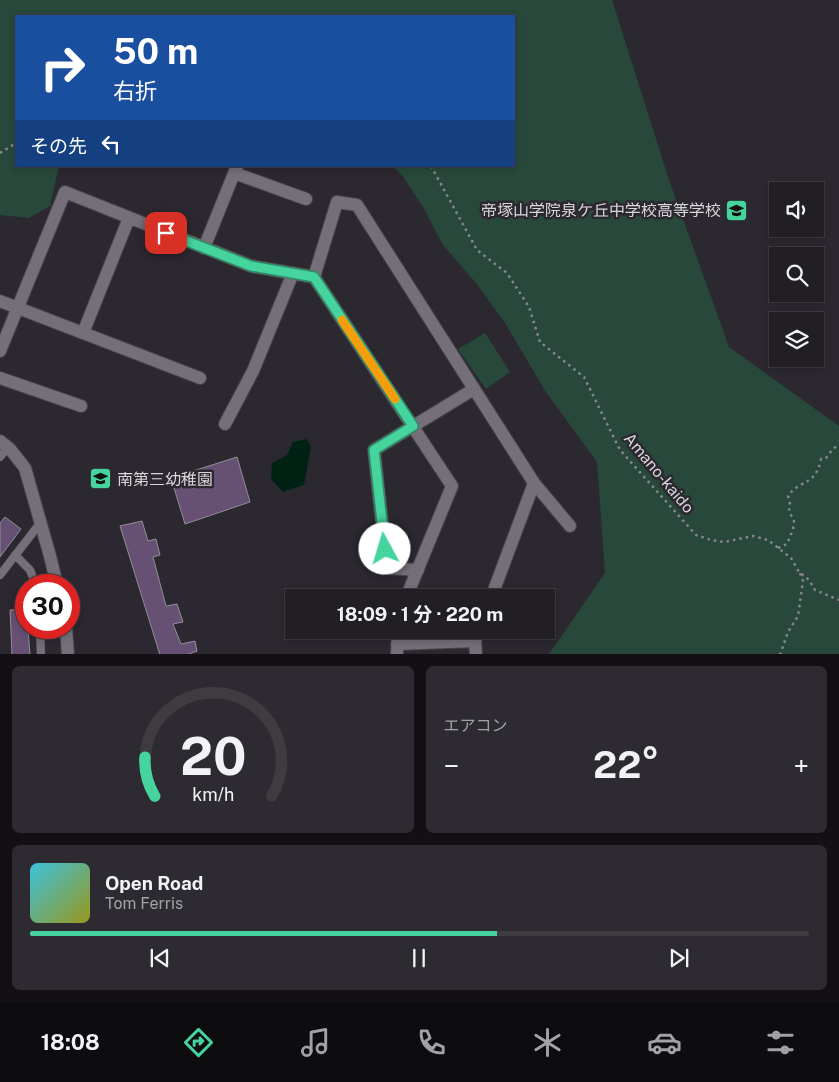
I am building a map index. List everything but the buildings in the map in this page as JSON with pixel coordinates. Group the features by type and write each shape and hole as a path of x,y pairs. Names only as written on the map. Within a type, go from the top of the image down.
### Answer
{"street":[{"path":"204,248 236,170 306,199"},
{"path":"0,351 65,192 251,266 314,277 452,486 410,589"},
{"path":"314,277 337,202 357,205 534,483 570,526"},
{"path":"83,332 129,218"},
{"path":"225,424 253,371 293,273"},
{"path":"0,301 200,378"},
{"path":"0,378 81,406"},
{"path":"418,570 388,568 374,450 474,389"},
{"path":"3,449 24,468 54,574"},
{"path":"494,589 534,483"},
{"path":"67,639 68,654"},
{"path":"397,649 459,639"},
{"path":"476,654 477,639"}],"lane":[{"path":"0,575 40,522"},
{"path":"15,555 32,574"},
{"path":"40,639 41,654"}],"path":[{"path":"0,153 15,144"},
{"name":"Amano-kaido","path":"432,167 477,250 507,273 529,307 540,342 584,377 620,450 696,535 724,542 753,536 768,540 791,558 799,572 809,580 816,590 839,600"},
{"path":"778,548 788,544 793,528 794,521 789,511 790,502 788,496 792,491 810,481 816,473 821,459 826,458 839,444"},
{"path":"780,654 788,632 798,616 803,582 799,572"}],"shaded area":[{"path":"0,0 612,0 670,183 729,347 839,426 839,654 549,654 605,573 597,462 546,392 505,323 476,283 443,245 423,207 402,175 394,167 515,167 515,15 15,15 15,167 59,167 50,206 29,218 0,215"},
{"path":"485,333 510,372 486,389 458,349"},
{"path":"306,439 311,446 304,485 283,492 271,479 272,463 287,455 293,442"}],"slow traffic":[{"path":"342,320 395,399"}],"place":[{"name":"帝塚山学院泉ケ丘中学校高等学校","path":"737,210"},
{"name":"南第三幼稚園","path":"101,479"}],"route":[{"path":"166,233 251,266 314,277 413,426 374,450 385,549"}]}
